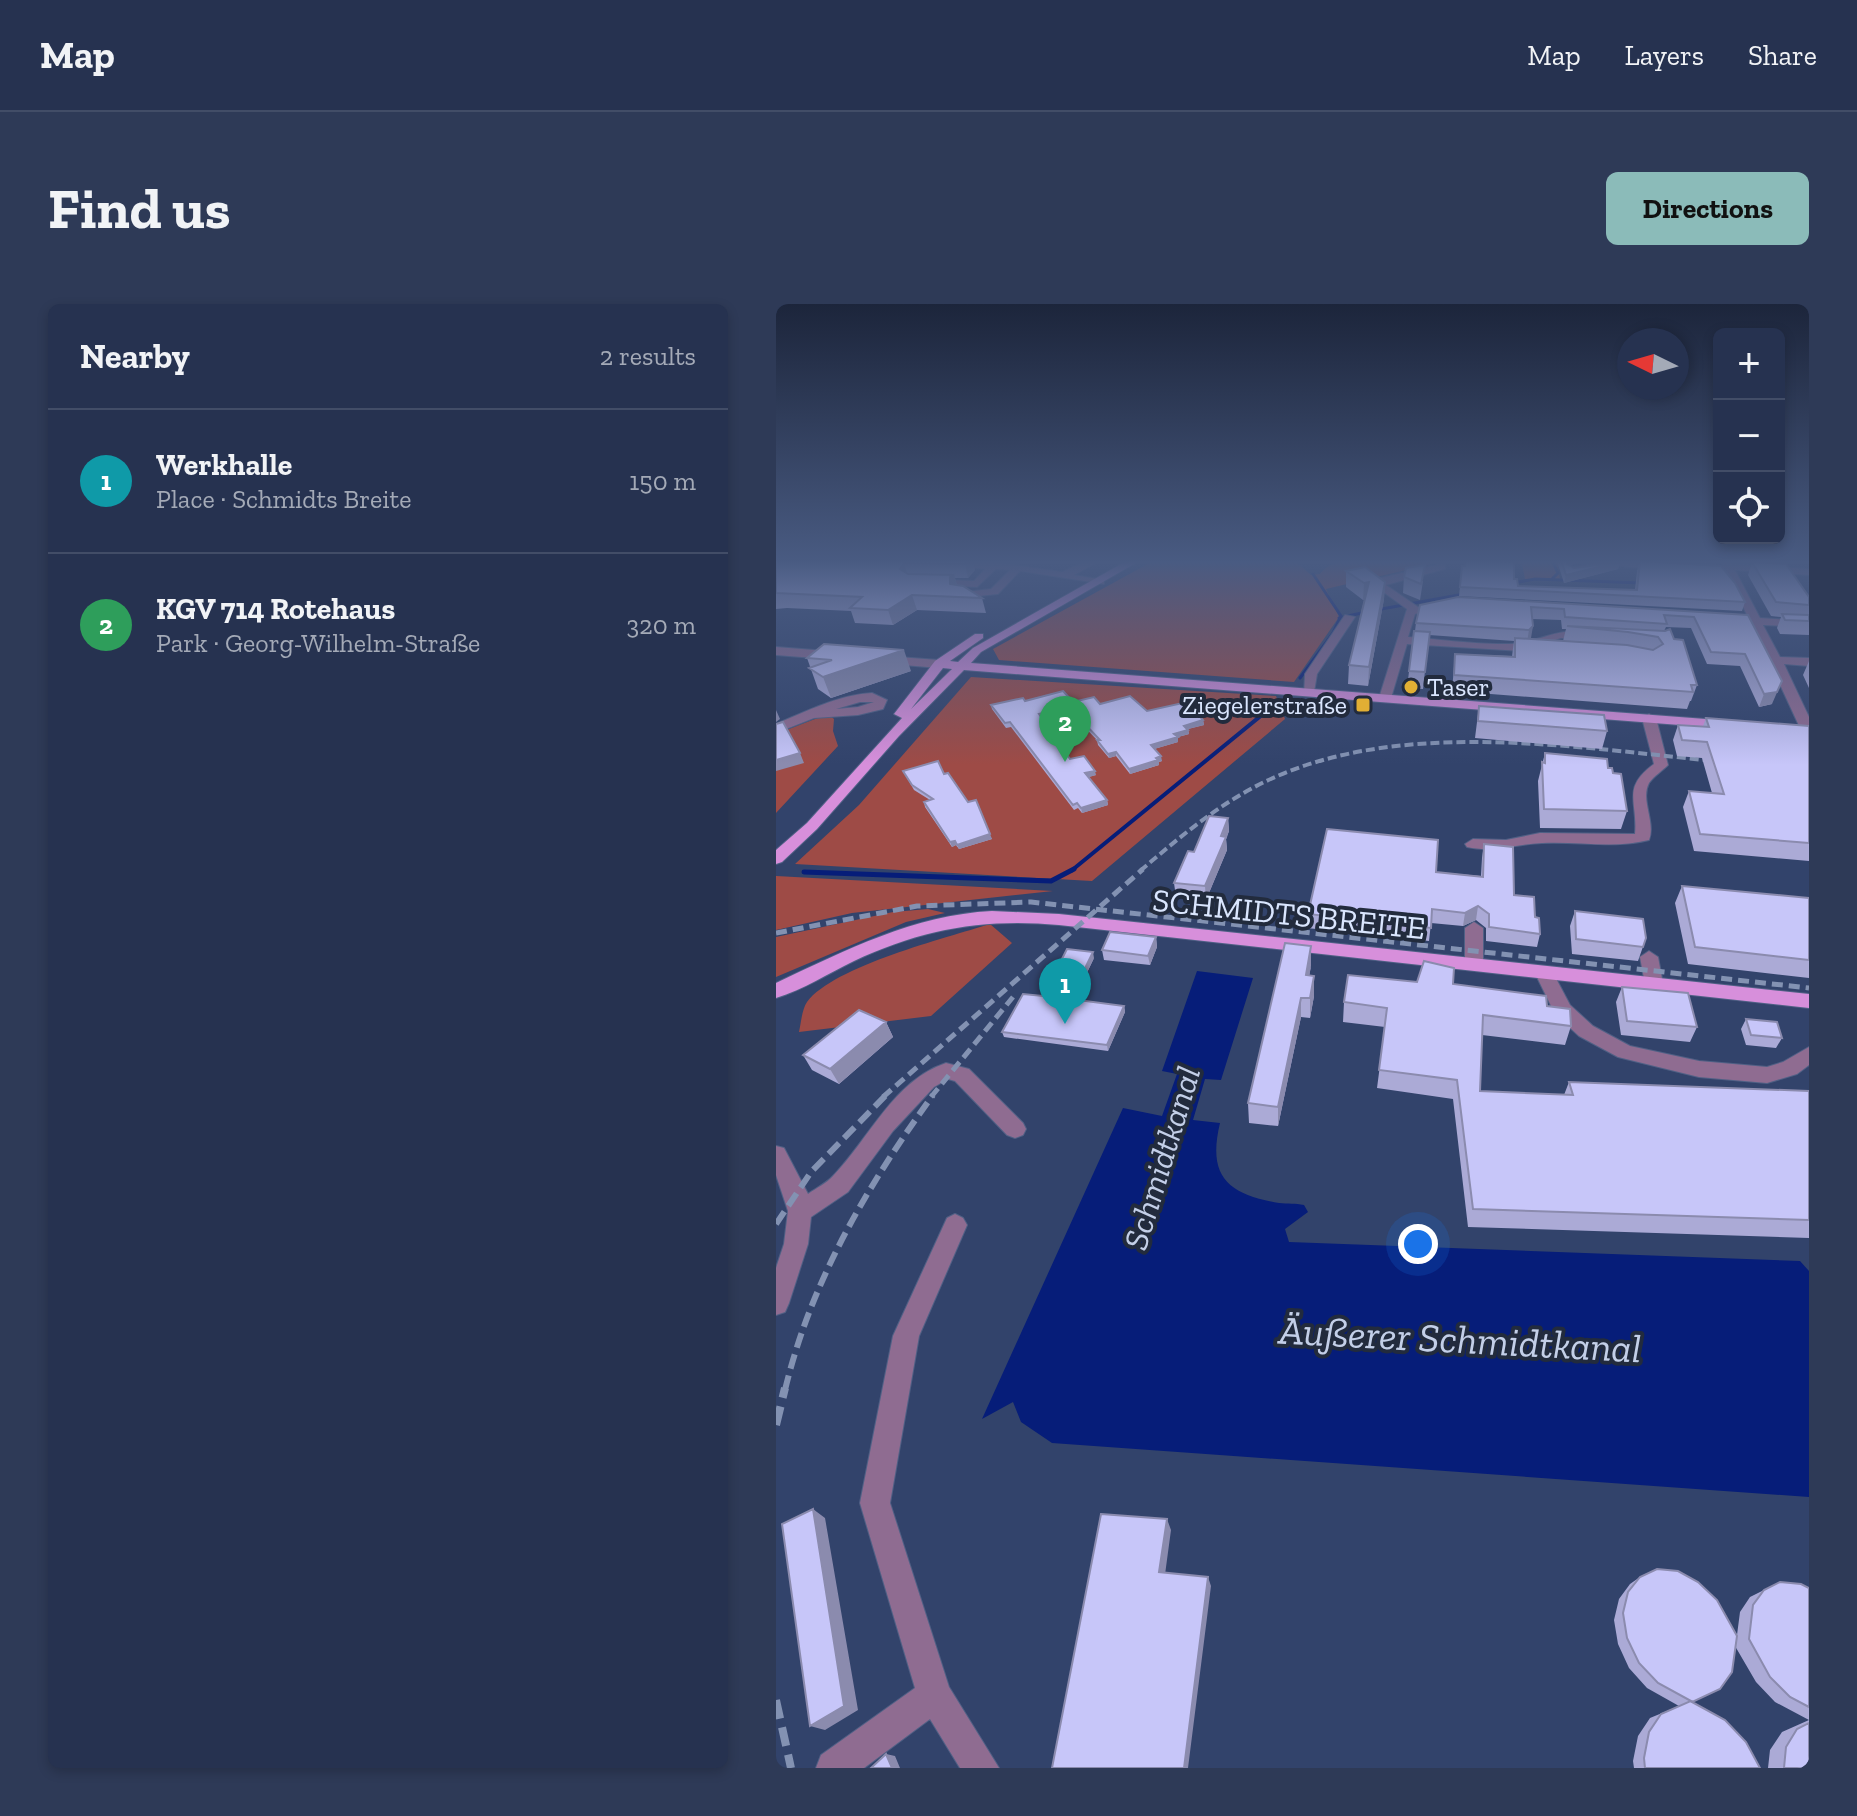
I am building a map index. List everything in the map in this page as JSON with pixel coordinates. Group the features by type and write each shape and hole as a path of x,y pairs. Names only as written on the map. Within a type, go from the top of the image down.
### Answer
{"main road":[{"path":"894,733 908,702 939,664 956,649 998,628"},
{"path":"776,859 812,826 958,665 1014,628"},
{"path":"939,664 1750,726"},
{"name":"SCHMIDTS BREITE","path":"776,991 859,950 903,933 960,919 1001,916 1085,922 1809,1001"}],"street":[{"path":"1308,692 1311,674 1341,628"},
{"path":"1385,698 1405,628"},
{"path":"1761,628 1803,730"},
{"path":"1519,647 1560,635 1603,638"},
{"path":"1402,640 1563,650"},
{"path":"776,651 939,664"},
{"path":"1775,660 1809,662"},
{"path":"776,729 815,714"},
{"path":"1473,844 1506,845 1540,838 1629,840 1643,837 1637,787 1641,780 1661,765 1649,718"},
{"path":"1474,928 1474,964"},
{"path":"1649,957 1654,984"},
{"path":"1544,973 1562,1009 1586,1031 1625,1052 1699,1069 1767,1075 1790,1068 1809,1055"},
{"path":"802,1210 840,1185 885,1125 927,1081 946,1071 962,1075 1015,1129"},
{"path":"776,1303 800,1230 802,1210 797,1190 780,1170"},
{"path":"955,1225 906,1336 875,1503 934,1695 981,1768"},
{"path":"834,1768 934,1695"}],"shaded area":[{"path":"1031,628 1331,628 1294,682 999,660 993,649"},
{"path":"971,677 1276,696 1285,719 1092,881 795,864 859,805"},
{"path":"828,714 834,719 833,731 838,746 776,813 776,734"},
{"path":"776,876 1053,891 852,913 776,930"},
{"path":"928,909 945,913 906,922 776,977 776,937 893,912"},
{"path":"990,924 1012,943 931,1016 799,1032 807,1002 841,977 920,945"}],"water":[{"path":"1197,971 1253,978 1221,1080 1205,1079 1193,1120 1220,1123 1217,1157 1220,1170 1234,1188 1261,1199 1304,1205 1308,1212 1285,1229 1289,1242 1800,1261 1809,1271 1809,1497 1052,1443 1021,1422 1013,1402 982,1419 1123,1108 1162,1116 1177,1074 1162,1071"}],"building":[{"path":"1358,628 1376,628 1369,667 1349,665"},
{"path":"1591,628 1670,629 1674,639 1683,640 1697,685 1691,685 1693,692 1454,675 1455,654 1515,657 1515,638 1627,645 1653,650 1663,644 1658,637"},
{"path":"1699,628 1755,628 1782,681 1777,692 1764,694 1745,654 1711,652"},
{"path":"1414,631 1430,632 1425,672 1409,671"},
{"path":"824,644 904,650 823,677 809,668 832,660 807,658"},
{"path":"1063,691 1073,702 1094,697 1100,704 1130,696 1147,711 1187,702 1203,720 1184,726 1188,730 1174,734 1178,737 1151,745 1161,756 1156,758 1158,760 1129,769 1116,752 1108,754 1097,740 1100,740 1069,707 1039,714 1070,759 1084,756 1095,771 1085,773 1107,800 1081,808 1077,803 1073,805 1010,722 1005,723 991,705 1023,698 1025,701"},
{"path":"1479,706 1604,715 1607,731 1478,721"},
{"path":"1706,718 1809,726 1809,843 1700,834 1689,791 1724,794 1707,742 1682,740 1678,725 1709,727"},
{"path":"783,722 800,753 776,760 776,724"},
{"path":"1545,753 1607,759 1608,768 1612,768 1613,773 1621,774 1627,811 1544,809 1542,762 1545,763"},
{"path":"938,761 944,774 948,773 968,802 976,800 990,834 957,845 955,841 950,842 924,802 933,799 912,785 903,771"},
{"path":"1209,816 1228,818 1221,836 1226,837 1205,886 1174,883 1188,851 1194,852"},
{"path":"1327,829 1438,840 1436,872 1483,877 1484,844 1513,847 1514,895 1534,897 1540,934 1489,927 1489,914 1478,906 1465,913 1432,909 1431,928 1308,914"},
{"path":"1682,886 1809,898 1809,960 1695,947"},
{"path":"1575,911 1643,919 1646,938 1643,947 1576,939"},
{"path":"1110,932 1156,937 1148,956 1102,950"},
{"path":"1285,943 1311,946 1306,975 1314,976 1310,998 1301,998 1278,1107 1248,1103"},
{"path":"1067,949 1093,952 1070,999 1124,1006 1107,1045 1002,1032 1023,994 1043,996"},
{"path":"1424,961 1454,968 1453,984 1546,996 1547,1006 1570,1009 1571,1026 1483,1015 1480,1091 1573,1095 1569,1082 1809,1091 1809,1220 1473,1209 1457,1080 1379,1070 1387,1008 1344,1002 1348,975 1417,982"},
{"path":"1622,987 1688,993 1697,1027 1627,1021"},
{"path":"859,1010 886,1022 830,1069 803,1055"},
{"path":"1746,1019 1777,1022 1782,1038 1751,1035"},
{"path":"813,1509 844,1706 810,1726 782,1524"},
{"path":"1101,1514 1167,1519 1159,1572 1208,1577 1184,1768 1052,1768"},
{"path":"1657,1569 1678,1571 1698,1582 1717,1600 1737,1636 1732,1672 1720,1689 1692,1702 1725,1720 1746,1742 1760,1768 1645,1768 1649,1732 1661,1714 1691,1701 1658,1683 1639,1663 1627,1638 1623,1613 1628,1592 1640,1577"},
{"path":"1780,1582 1809,1588 1809,1707 1790,1697 1770,1677 1749,1639 1753,1605 1764,1590"},
{"path":"1809,1723 1809,1768 1784,1768 1786,1747 1797,1729"},
{"path":"886,1754 892,1768 871,1768"}],"waterway":[{"path":"1300,678 1335,628"},
{"path":"1072,870 1274,705"},
{"path":"804,872 1051,881 1072,870"}],"railway":[{"path":"1140,871 1205,818 1247,791 1301,767 1359,752 1420,744 1482,742 1544,744 1725,762"},
{"path":"1097,909 1143,869"},
{"path":"776,933 917,906 1031,902 1097,909"},
{"path":"883,1097 1097,909"},
{"path":"1097,909 1809,988"},
{"path":"931,1097 1013,997"},
{"path":"776,1224 811,1172 886,1095"},
{"path":"785,1390 810,1311 844,1236 886,1164 933,1095"},
{"path":"776,1425 785,1388"},
{"path":"776,1700 791,1768"}],"place":[{"name":"Taser","path":"1411,687"},
{"name":"Ziegelerstraße","path":"1363,705"},
{"name":"KGV 714 Rotehaus","path":"1065,762"},
{"name":"Werkhalle","path":"1065,1024"}],"water label":[{"name":"Schmidtkanal","path":"1162,1158"},
{"name":"Äußerer Schmidtkanal","path":"1460,1339"}]}
